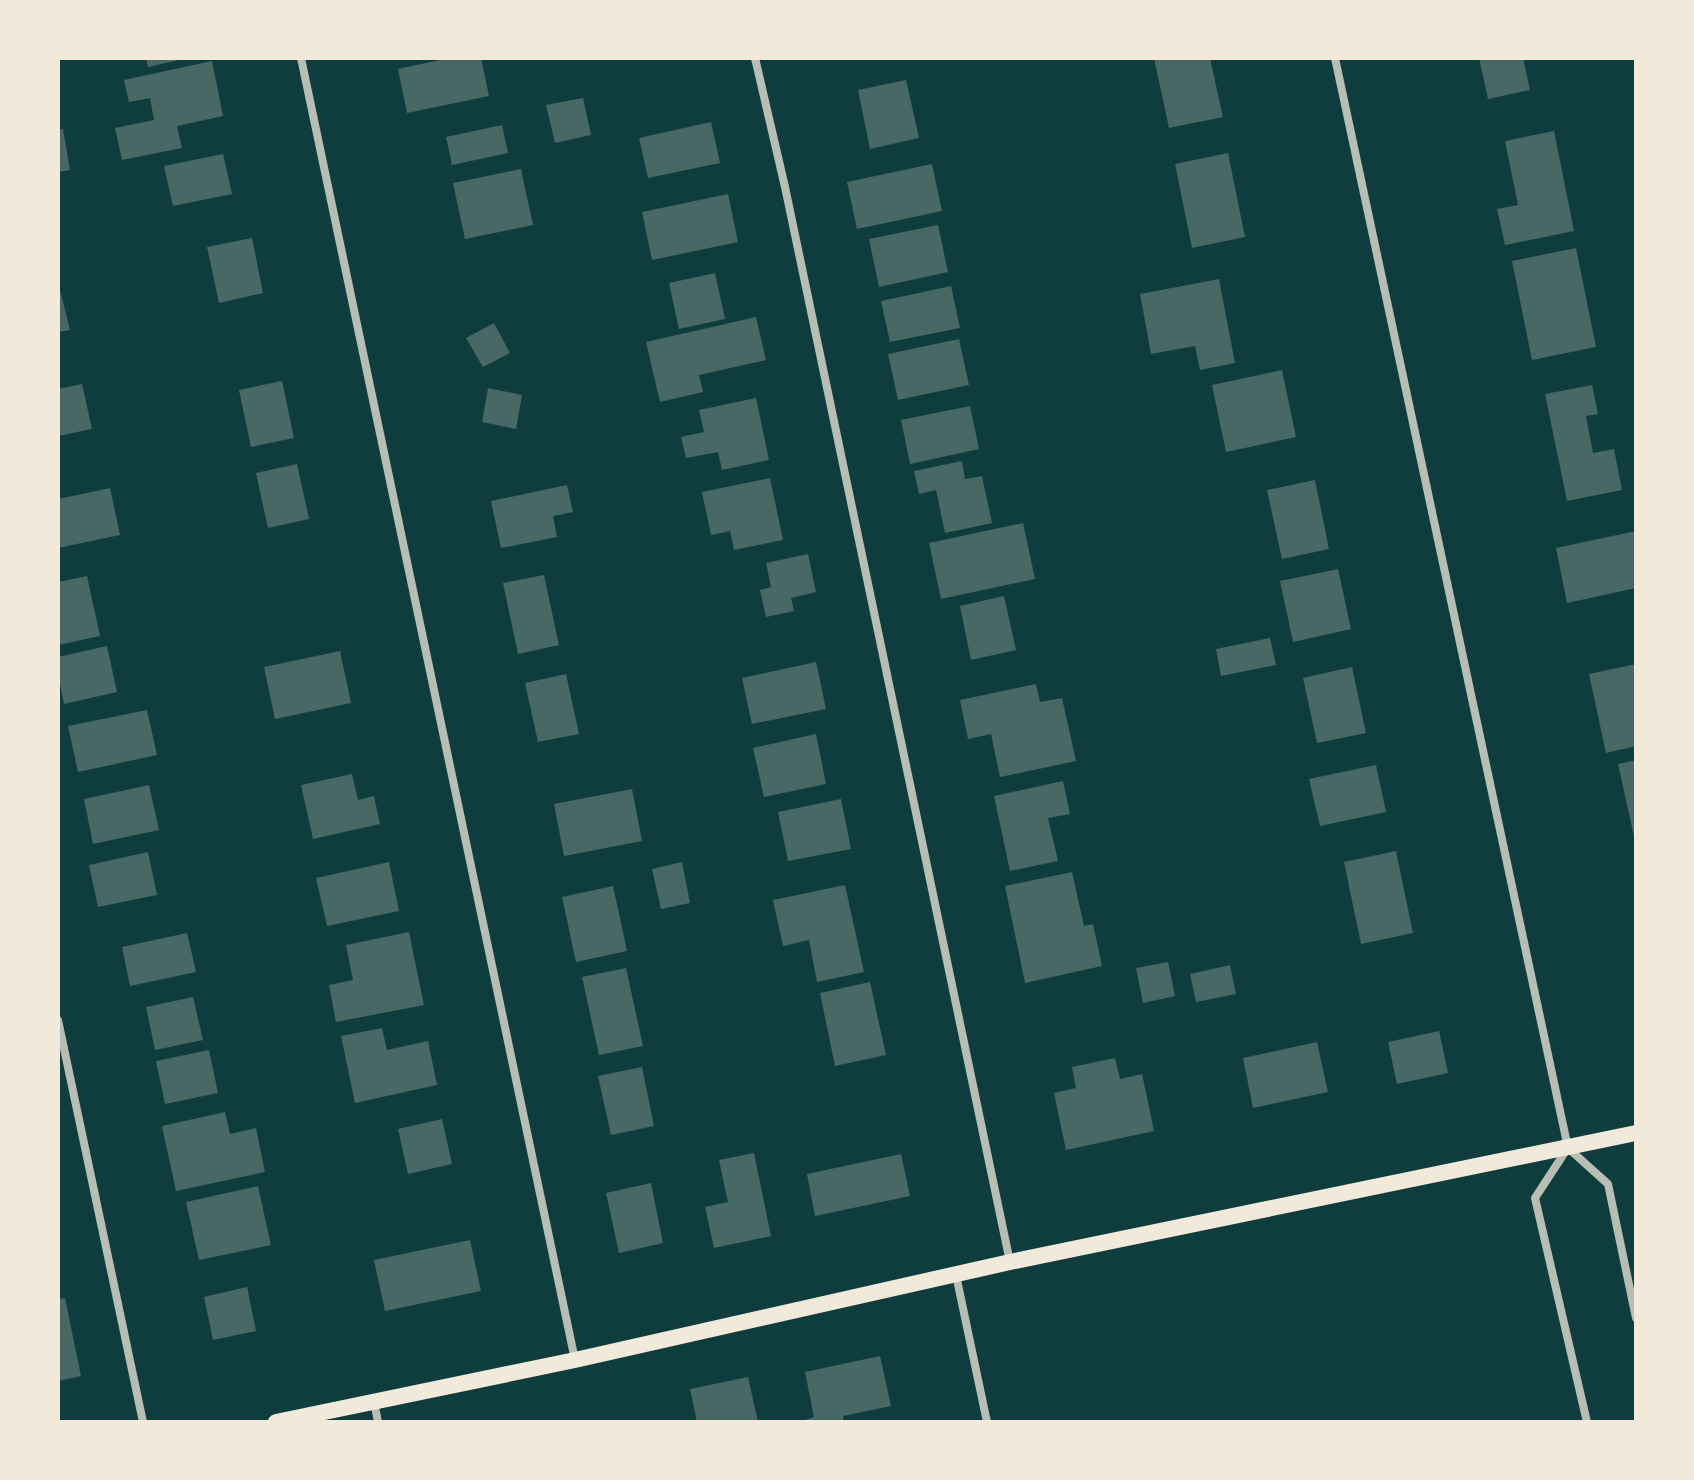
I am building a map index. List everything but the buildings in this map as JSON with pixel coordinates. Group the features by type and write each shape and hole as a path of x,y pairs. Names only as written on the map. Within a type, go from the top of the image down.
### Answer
{"main road":[{"path":"276,1422 575,1360 1010,1262 1636,1133"}],"street":[{"path":"301,58 575,1360"},
{"path":"755,58 785,187 1010,1262"},
{"path":"1335,58 1568,1148 1608,1184 1636,1318"},
{"path":"58,1020 143,1422"},
{"path":"1568,1148 1535,1198 1587,1422"},
{"path":"956,1275 987,1422"},
{"path":"374,1401 378,1422"}]}
